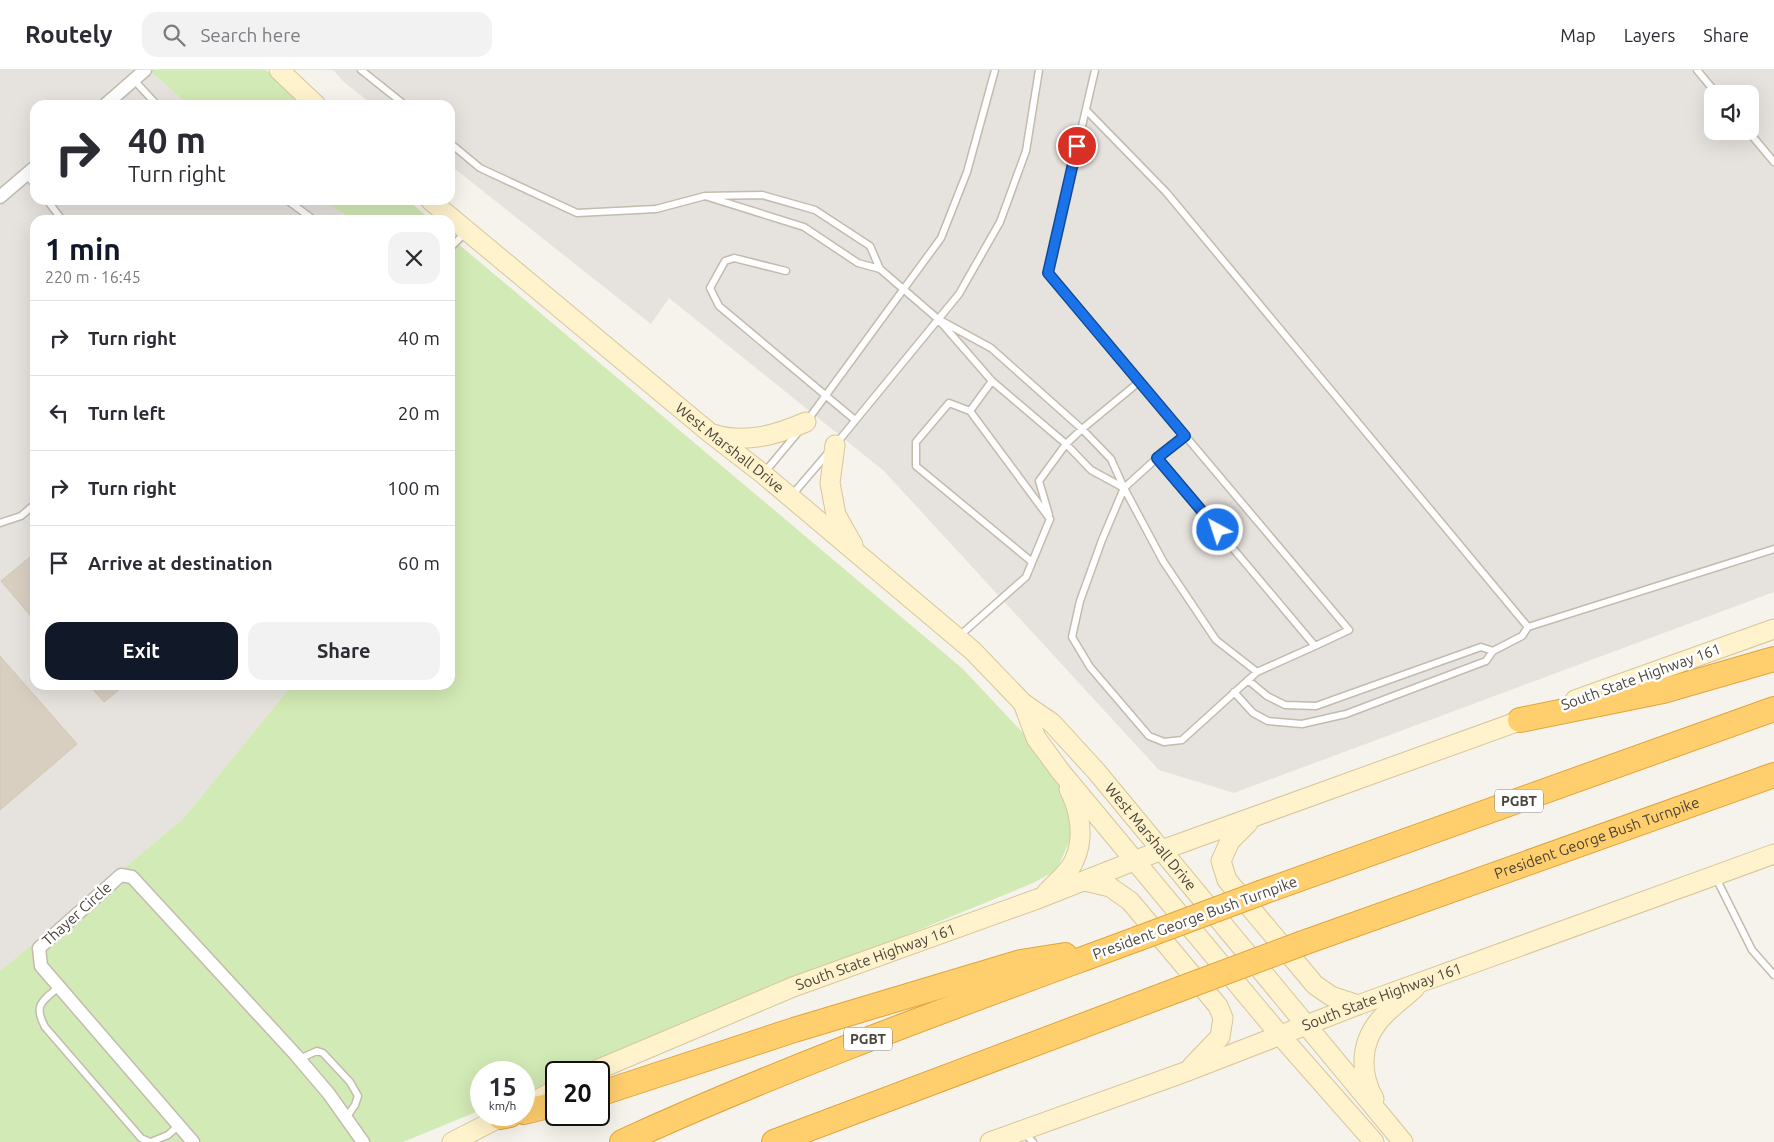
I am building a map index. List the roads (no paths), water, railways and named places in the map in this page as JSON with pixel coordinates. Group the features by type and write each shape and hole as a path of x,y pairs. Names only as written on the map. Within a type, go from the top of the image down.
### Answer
{"highway":[{"path":"1520,720 1663,691 1774,659"},
{"name":"President George Bush Turnpike","path":"622,1142 724,1096 814,1059 1263,892 1774,709"},
{"name":"President George Bush Turnpike","path":"774,1142 1303,943 1774,775"},
{"path":"610,1090 794,1030 1021,962 1128,942"},
{"path":"806,1142 866,1106"}],"main road":[{"path":"278,70 311,100"},
{"name":"West Marshall Drive","path":"436,205 449,215"},
{"name":"West Marshall Drive","path":"455,220 710,433 763,474 973,651 1022,703 1052,723 1096,771 1403,1142"},
{"path":"710,433 726,438 755,438 779,434 806,422"},
{"path":"835,445 830,483 836,515 860,557"},
{"name":"South State Highway 161","path":"610,1064 793,987 1040,898 1162,850 1774,629"},
{"name":"West Marshall Drive","path":"1022,703 1036,738 1061,772 1280,1034 1374,1142"},
{"path":"1040,898 1074,862 1079,844 1080,823 1075,802 1061,772"},
{"path":"1255,818 1230,841 1221,861 1227,880 1315,984 1331,996 1358,1005"},
{"name":"South State Highway 161","path":"990,1142 1027,1136 1305,1024 1774,854"},
{"path":"1085,881 1110,887 1130,901 1218,1006 1223,1018 1220,1037 1188,1071"},
{"path":"1387,1122 1370,1091 1363,1070 1368,1037 1378,1022 1421,982"},
{"path":"452,1142 485,1126"}],"street":[{"path":"111,100 145,70"},
{"path":"0,197 30,172"},
{"name":"Thayer Circle","path":"193,1142 41,966 39,948 121,875 132,878 299,1059 329,1094 363,1142"}],"lane":[{"path":"361,70 399,100"},
{"path":"763,474 826,396 942,238 967,172 995,70"},
{"path":"790,498 959,294 1000,222 1026,151 1039,70"},
{"path":"1095,70 1048,273 1349,630 1257,672 1182,740 1164,742 1149,736 1090,667 1072,637 1080,601 1102,540 1124,488 1185,436"},
{"path":"1697,70 1710,85"},
{"path":"134,80 152,100"},
{"path":"1086,110 1166,192 1528,627"},
{"path":"1756,140 1774,162"},
{"path":"455,147 480,168 577,213 656,209 705,196 762,195 815,210 870,246 880,269"},
{"path":"705,196 804,227 858,263 880,269 938,319 992,380 1066,444 1091,470 1124,488"},
{"path":"294,205 307,215"},
{"path":"455,243 468,230"},
{"path":"786,271 734,258 724,261 710,288 719,306 855,420"},
{"path":"938,319 991,348 1082,428 1111,459 1124,488 1163,560 1216,640 1257,672"},
{"path":"970,411 992,380"},
{"path":"957,638 1026,577 1050,519 1039,481 1066,444 1082,428 1140,382"},
{"path":"1032,562 916,466 916,442 949,403 970,411 1050,519"},
{"path":"1157,458 1316,646"},
{"path":"0,523 21,516 30,508"},
{"path":"1234,692 1253,713 1268,721 1302,724 1346,714 1486,661 1493,651 1522,636 1528,627 1774,549"},
{"path":"1248,680 1267,696 1284,705 1316,706 1481,647 1493,651"},
{"path":"1715,875 1752,950 1774,975"},
{"path":"59,987 41,1003 39,1015 45,1027 141,1138 150,1142 168,1135 179,1125"},
{"path":"299,1059 317,1052 323,1053 350,1082 358,1096 355,1105 346,1118"}]}
